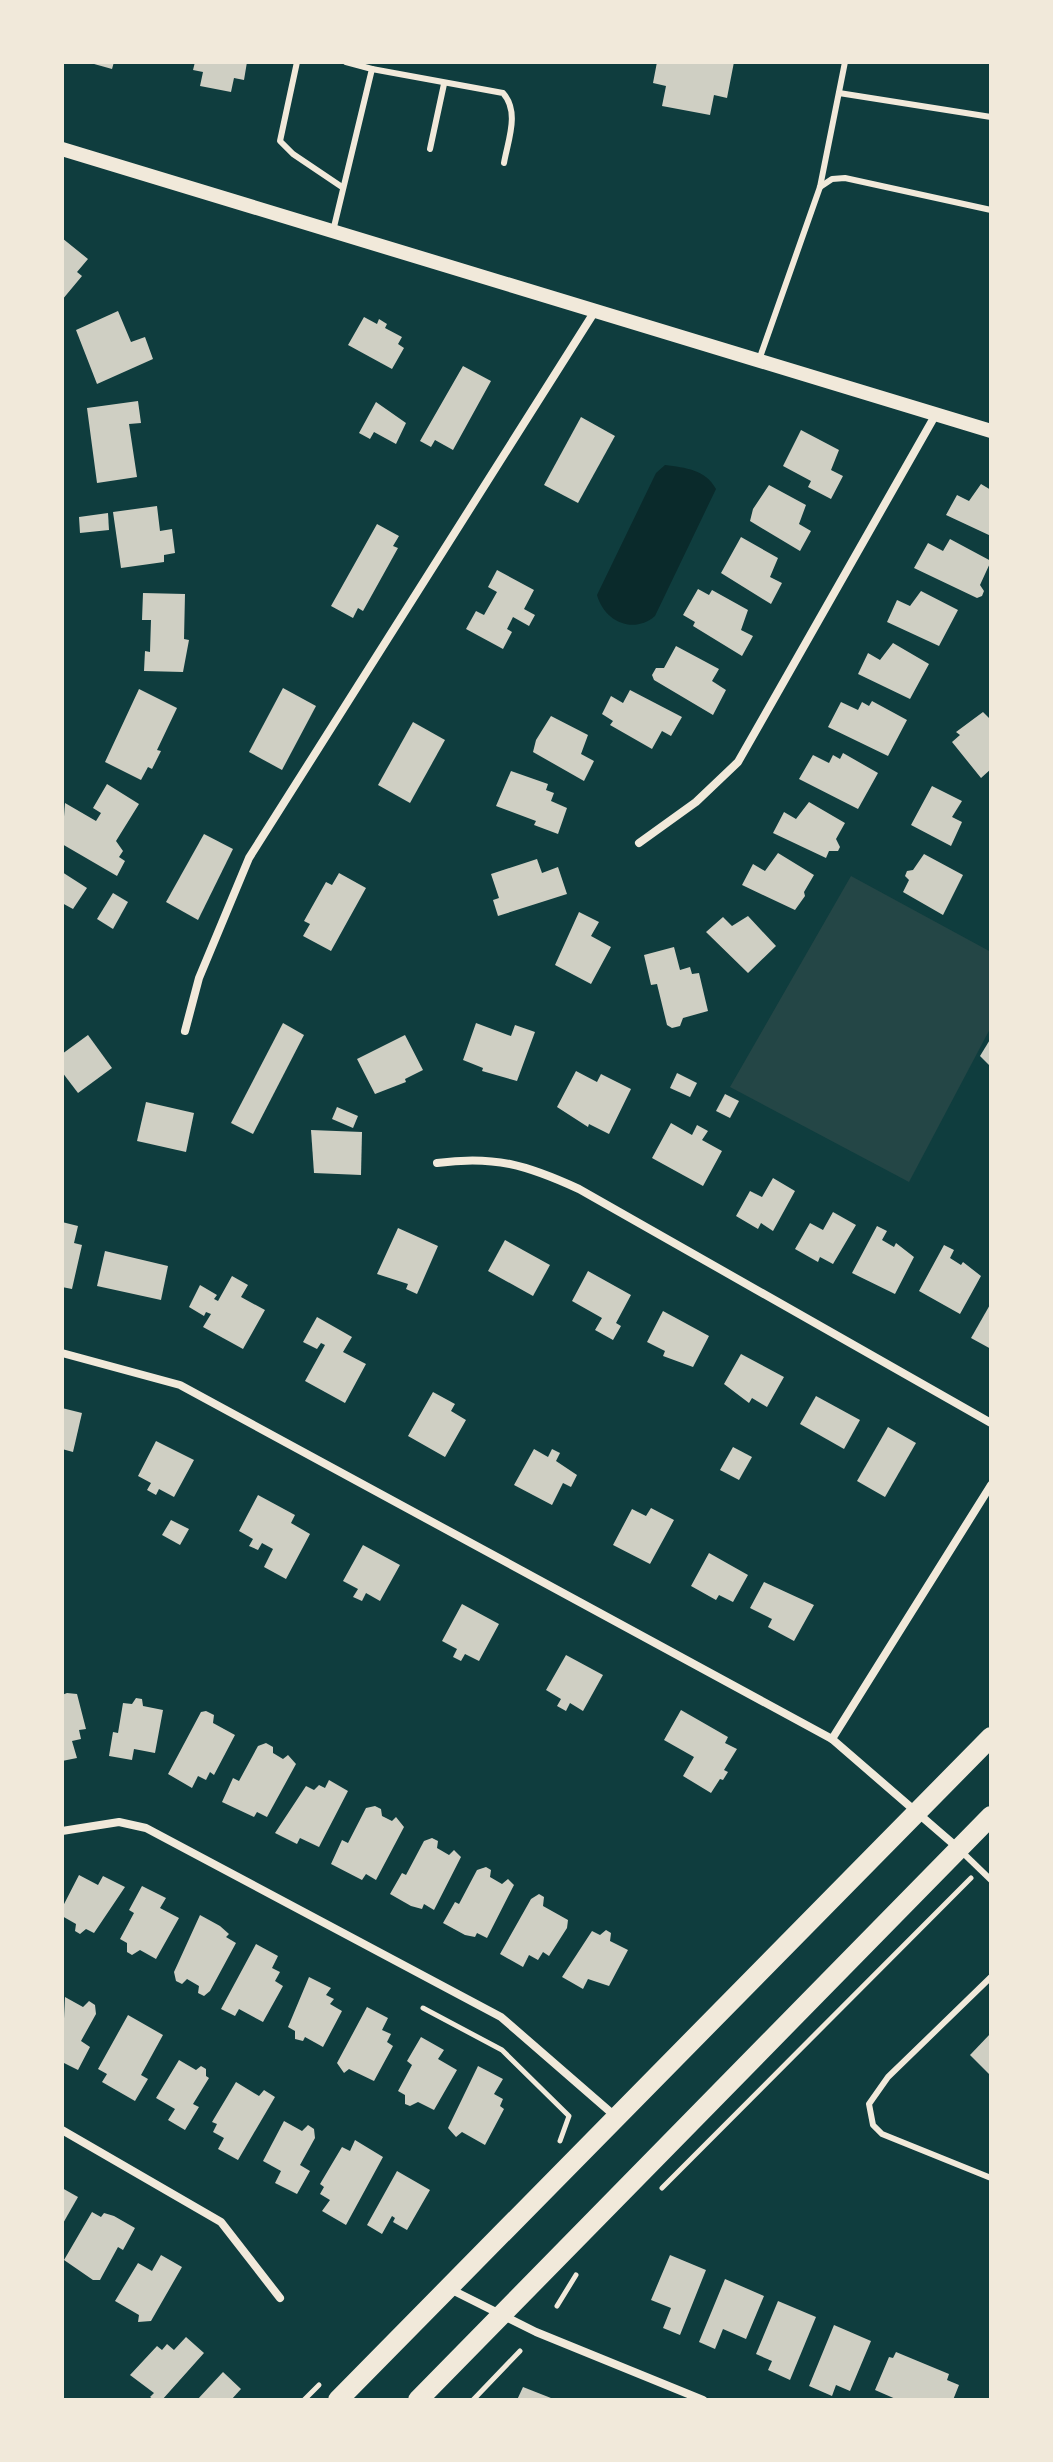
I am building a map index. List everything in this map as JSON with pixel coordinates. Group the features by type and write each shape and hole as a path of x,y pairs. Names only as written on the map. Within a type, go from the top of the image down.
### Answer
{"main road":[{"path":"338,2400 991,1737"},
{"path":"418,2400 991,1816"}],"street":[{"path":"62,149 991,431"},
{"path":"185,1031 199,978 249,858 596,310"},
{"path":"639,843 696,802 738,762 937,414"},
{"path":"437,1163 496,1159 531,1167 579,1189 991,1423"},
{"path":"62,1353 180,1385 832,1739 918,1810 958,1849"},
{"path":"832,1739 991,1485"},
{"path":"62,1831 119,1822 146,1828 501,2017 617,2118"},
{"path":"62,2130 221,2222 280,2298"},
{"path":"448,2288 501,2316 703,2400"}],"lane":[{"path":"297,62 280,141 293,154 342,187"},
{"path":"346,62 444,84 483,87 503,93 511,102 512,122 504,163"},
{"path":"759,360 820,187 845,62"},
{"path":"333,231 372,69"},
{"path":"430,149 444,84"},
{"path":"839,93 991,117"},
{"path":"820,187 832,179 845,178 991,210"},
{"path":"958,1849 991,1880"},
{"path":"991,1977 888,2077 869,2104 873,2125 882,2134 991,2178"}],"path":[{"path":"655,2196 979,1869"},
{"path":"423,2008 502,2050 569,2116 560,2142 549,2153"},
{"path":"557,2306 577,2274"},
{"path":"473,2400 520,2351"},
{"path":"304,2400 325,2379"}],"shaded area":[{"path":"665,465 701,473 716,489 655,616 646,622 629,625 606,612 597,595 656,473"},
{"path":"851,876 991,952 991,1027 909,1182 730,1087"}],"building":[{"path":"87,62 114,62 112,69"},
{"path":"195,62 247,62 244,80 234,78 231,92 200,86 203,72 193,70"},
{"path":"657,62 734,62 727,98 714,95 710,115 662,106 666,86 653,83"},
{"path":"62,238 88,259 77,272 82,276 62,300"},
{"path":"118,311 131,342 145,337 153,359 97,384 76,330"},
{"path":"364,317 377,324 379,319 387,324 385,328 402,337 398,344 404,348 392,369 348,345"},
{"path":"463,366 491,381 453,450 435,440 431,447 420,441"},
{"path":"138,401 141,423 129,424 137,477 97,483 87,408"},
{"path":"376,402 406,423 396,444 374,432 370,439 359,433"},
{"path":"581,417 615,436 578,503 544,485"},
{"path":"801,430 839,450 831,470 843,476 831,499 808,487 811,481 783,466"},
{"path":"981,484 991,490 991,536 946,515 957,495 969,501"},
{"path":"769,485 806,505 799,524 811,531 800,551 750,521 753,509"},
{"path":"157,506 160,531 172,529 175,553 164,555 164,562 121,568 113,512"},
{"path":"108,513 109,530 80,533 79,517"},
{"path":"377,524 399,536 393,546 398,548 363,611 358,608 353,618 331,606"},
{"path":"741,537 778,558 770,577 782,583 771,604 721,573"},
{"path":"950,539 991,561 980,585 984,591 982,596 977,598 914,568 928,543 943,551"},
{"path":"497,570 534,590 524,609 535,615 529,626 513,617 507,629 512,632 503,649 466,629 476,611 484,615 497,592 488,587"},
{"path":"698,589 709,595 712,590 748,610 741,630 753,636 742,656 693,626 695,622 683,615"},
{"path":"921,591 958,610 939,646 887,622 897,600 910,606"},
{"path":"143,593 185,594 184,639 189,640 183,672 144,671 145,651 150,652 151,620 142,620"},
{"path":"893,643 929,664 910,699 858,674 868,653 880,660"},
{"path":"676,646 719,669 712,681 726,690 713,715 654,680 652,675 656,668 664,668"},
{"path":"283,688 316,706 282,770 249,752"},
{"path":"139,689 177,708 157,750 161,751 152,769 148,767 141,780 105,762"},
{"path":"630,690 682,717 671,736 662,731 652,749 610,725 613,721 602,714 611,696 623,703"},
{"path":"872,701 907,720 888,756 828,727 841,702 858,710 862,702 869,706"},
{"path":"983,712 991,720 991,769 981,778 952,742 960,735 956,732"},
{"path":"551,716 588,735 581,754 594,761 584,781 533,752 536,740"},
{"path":"413,722 445,740 410,803 378,785"},
{"path":"843,753 878,773 858,809 799,779 813,755 829,763 833,755 840,759"},
{"path":"511,771 548,784 546,790 554,793 551,801 567,808 558,834 534,825 536,821 496,806"},
{"path":"107,784 139,804 116,841 123,851 119,857 125,861 117,876 62,844 65,803 96,821 101,813 93,808"},
{"path":"932,786 962,801 952,817 962,822 951,846 911,825"},
{"path":"809,802 845,823 836,839 840,847 838,851 829,851 826,858 773,833 784,812 796,819"},
{"path":"204,834 233,849 198,920 166,902"},
{"path":"778,853 814,875 795,910 742,885 753,864 765,871"},
{"path":"924,854 963,875 943,915 903,892 909,880 905,876 907,871 913,870"},
{"path":"537,859 542,873 558,867 567,894 498,916 493,900 499,898 491,874"},
{"path":"62,872 87,888 73,909 62,903"},
{"path":"339,873 366,888 331,951 303,936 310,924 304,921 326,882 332,885"},
{"path":"113,893 128,902 113,929 97,919"},
{"path":"579,912 599,922 591,936 611,947 591,984 555,965"},
{"path":"748,916 776,946 748,973 706,932 723,917 732,926"},
{"path":"674,947 680,970 690,967 692,974 699,973 708,1011 683,1018 680,1026 672,1028 667,1025 657,984 651,985 644,955"},
{"path":"283,1023 304,1035 253,1134 231,1123"},
{"path":"476,1023 511,1036 515,1025 535,1032 517,1081 482,1071 483,1068 463,1060"},
{"path":"88,1035 112,1068 78,1093 62,1072 62,1054"},
{"path":"405,1035 423,1070 405,1079 406,1082 375,1094 357,1059"},
{"path":"991,1038 991,1067 980,1056"},
{"path":"576,1071 597,1082 601,1074 631,1089 609,1134 589,1124 588,1127 557,1107"},
{"path":"677,1073 697,1083 690,1097 670,1088"},
{"path":"725,1094 739,1101 730,1118 716,1111"},
{"path":"146,1102 194,1113 186,1152 137,1141"},
{"path":"337,1107 358,1116 353,1128 332,1119"},
{"path":"671,1123 692,1135 697,1125 708,1131 702,1140 722,1151 703,1186 652,1158"},
{"path":"311,1130 362,1132 361,1175 314,1173"},
{"path":"773,1178 795,1191 773,1231 761,1223 758,1229 736,1216 750,1191 762,1197"},
{"path":"833,1212 856,1225 833,1264 820,1257 818,1262 795,1249 810,1223 823,1230"},
{"path":"62,1222 78,1226 74,1243 82,1245 72,1289 62,1287"},
{"path":"877,1226 887,1231 882,1240 894,1247 896,1243 914,1257 895,1294 852,1273"},
{"path":"398,1228 438,1246 417,1294 406,1289 408,1284 377,1274"},
{"path":"505,1240 550,1265 533,1296 488,1271"},
{"path":"944,1245 954,1250 950,1258 961,1265 963,1262 981,1276 960,1314 919,1291"},
{"path":"105,1251 168,1266 161,1300 97,1286"},
{"path":"588,1271 631,1295 616,1323 621,1326 613,1340 595,1330 602,1318 572,1301"},
{"path":"232,1276 248,1285 241,1297 265,1310 243,1349 203,1327 211,1314 206,1312 204,1316 189,1307 200,1285 217,1295 214,1299 218,1301"},
{"path":"991,1303 991,1349 971,1338"},
{"path":"663,1311 709,1336 693,1367 663,1356 665,1351 647,1342"},
{"path":"317,1317 352,1337 343,1352 366,1364 345,1403 305,1381 325,1345 321,1343 317,1349 303,1342"},
{"path":"741,1354 784,1377 767,1407 752,1398 749,1403 724,1384"},
{"path":"433,1392 455,1404 451,1411 466,1420 445,1457 408,1436"},
{"path":"816,1396 860,1420 844,1449 800,1424"},
{"path":"62,1408 82,1413 73,1452 62,1449"},
{"path":"888,1427 916,1443 885,1497 857,1481"},
{"path":"156,1441 194,1460 174,1497 159,1489 156,1495 147,1490 151,1483 138,1476"},
{"path":"733,1447 752,1457 739,1480 720,1470"},
{"path":"534,1449 548,1457 552,1449 560,1453 556,1461 577,1475 571,1487 563,1483 552,1505 514,1485"},
{"path":"258,1495 295,1515 291,1523 310,1534 286,1579 264,1567 273,1549 262,1543 258,1550 249,1546 253,1539 239,1531"},
{"path":"651,1508 674,1520 650,1564 613,1545 632,1509 646,1516"},
{"path":"171,1520 189,1529 180,1545 162,1535"},
{"path":"363,1545 400,1565 380,1601 366,1593 362,1601 353,1597 358,1589 343,1581"},
{"path":"709,1553 748,1575 733,1602 719,1595 716,1600 691,1586"},
{"path":"764,1582 814,1605 794,1641 768,1627 772,1619 750,1608"},
{"path":"462,1604 499,1624 479,1661 465,1654 461,1661 453,1657 457,1649 442,1641"},
{"path":"566,1655 603,1675 583,1711 570,1703 566,1711 557,1706 561,1699 546,1690"},
{"path":"77,1694 86,1729 79,1730 81,1739 72,1741 77,1758 62,1761 62,1695"},
{"path":"136,1698 142,1699 143,1706 163,1710 155,1753 134,1749 132,1760 109,1756 113,1732 118,1733 123,1703 132,1704"},
{"path":"681,1710 728,1737 725,1743 737,1749 724,1770 728,1772 711,1793 683,1776 694,1757 664,1740"},
{"path":"201,1712 214,1715 213,1723 235,1735 214,1775 210,1772 206,1780 198,1776 192,1788 168,1774"},
{"path":"266,1743 273,1747 273,1753 283,1759 288,1755 296,1764 267,1817 257,1812 254,1817 222,1802 233,1778 239,1781 258,1746"},
{"path":"329,1780 348,1791 319,1847 300,1838 297,1844 275,1833 306,1786 314,1790 319,1785 325,1788"},
{"path":"375,1806 381,1809 382,1816 392,1821 396,1817 404,1827 376,1880 366,1874 362,1880 331,1864 342,1840 348,1843 366,1808"},
{"path":"432,1838 438,1841 437,1848 449,1855 454,1850 461,1857 434,1910 424,1904 422,1909 411,1906 390,1894 402,1873 406,1875 424,1841"},
{"path":"486,1867 491,1870 490,1877 502,1884 508,1879 514,1885 487,1938 477,1933 475,1937 465,1935 443,1923 455,1902 459,1904 477,1870"},
{"path":"79,1875 98,1885 103,1876 125,1887 94,1933 86,1929 80,1934 75,1931 76,1924 62,1916 62,1908"},
{"path":"142,1886 166,1898 160,1908 179,1918 156,1959 140,1950 132,1955 127,1952 127,1943 120,1939 134,1913 129,1910"},
{"path":"539,1894 544,1897 543,1906 568,1920 567,1928 549,1956 543,1952 538,1960 529,1955 523,1967 500,1954 531,1899"},
{"path":"200,1915 220,1926 229,1934 226,1937 236,1943 210,1991 204,1996 198,1993 199,1986 187,1979 182,1984 176,1981 174,1972"},
{"path":"606,1930 611,1933 610,1941 628,1950 609,1986 588,1979 583,1989 562,1977 592,1931 600,1935"},
{"path":"256,1944 278,1956 272,1968 280,1972 275,1981 283,1986 263,2022 239,2009 235,2016 221,2009"},
{"path":"309,1977 331,1988 326,1995 334,1999 330,2004 342,2011 323,2047 305,2037 303,2041 295,2039 295,2031 288,2027"},
{"path":"65,1997 83,2007 89,2001 95,2005 96,2014 81,2041 90,2047 78,2070 62,2062"},
{"path":"367,2007 388,2018 382,2030 391,2034 387,2042 393,2046 374,2081 349,2069 344,2073 337,2063"},
{"path":"128,2015 163,2035 141,2075 148,2079 135,2101 102,2082 107,2074 98,2069"},
{"path":"991,2033 991,2076 970,2055"},
{"path":"421,2037 444,2050 438,2059 457,2070 434,2110 418,2102 410,2106 405,2104 405,2095 398,2091 412,2065 407,2061"},
{"path":"179,2060 196,2070 201,2066 206,2069 209,2078 193,2104 199,2107 185,2130 168,2120 175,2109 156,2098"},
{"path":"478,2066 503,2079 494,2094 503,2099 500,2106 504,2109 485,2145 462,2132 456,2137 448,2128"},
{"path":"236,2082 259,2096 264,2090 275,2097 238,2160 218,2149 224,2138 213,2132 217,2124 212,2122"},
{"path":"284,2121 302,2131 308,2125 314,2129 315,2138 300,2165 310,2171 297,2194 275,2183 281,2171 263,2161"},
{"path":"355,2140 383,2157 346,2225 322,2211 330,2200 320,2194 324,2187 320,2184 342,2147 350,2151"},
{"path":"397,2171 430,2190 407,2230 393,2222 395,2218 392,2216 382,2234 367,2225"},
{"path":"62,2188 78,2197 62,2225"},
{"path":"92,2212 101,2217 104,2213 114,2216 135,2228 123,2250 118,2247 100,2280 93,2280 64,2260"},
{"path":"161,2255 182,2267 151,2321 138,2322 139,2315 115,2301 138,2263 152,2271"},
{"path":"670,2255 706,2270 680,2335 663,2328 671,2308 651,2300"},
{"path":"725,2279 764,2296 746,2339 723,2329 715,2349 699,2342"},
{"path":"778,2301 816,2317 790,2380 768,2370 772,2361 756,2354"},
{"path":"834,2325 871,2341 850,2391 836,2385 832,2396 809,2386"},
{"path":"186,2337 204,2353 162,2400 154,2400 150,2397 154,2393 130,2375 157,2346 162,2350 167,2344 174,2350"},
{"path":"896,2352 949,2374 947,2380 959,2385 953,2400 898,2400 875,2390 889,2357 893,2358"},
{"path":"223,2372 241,2389 231,2400 197,2400"},
{"path":"523,2387 556,2400 517,2400"}]}
